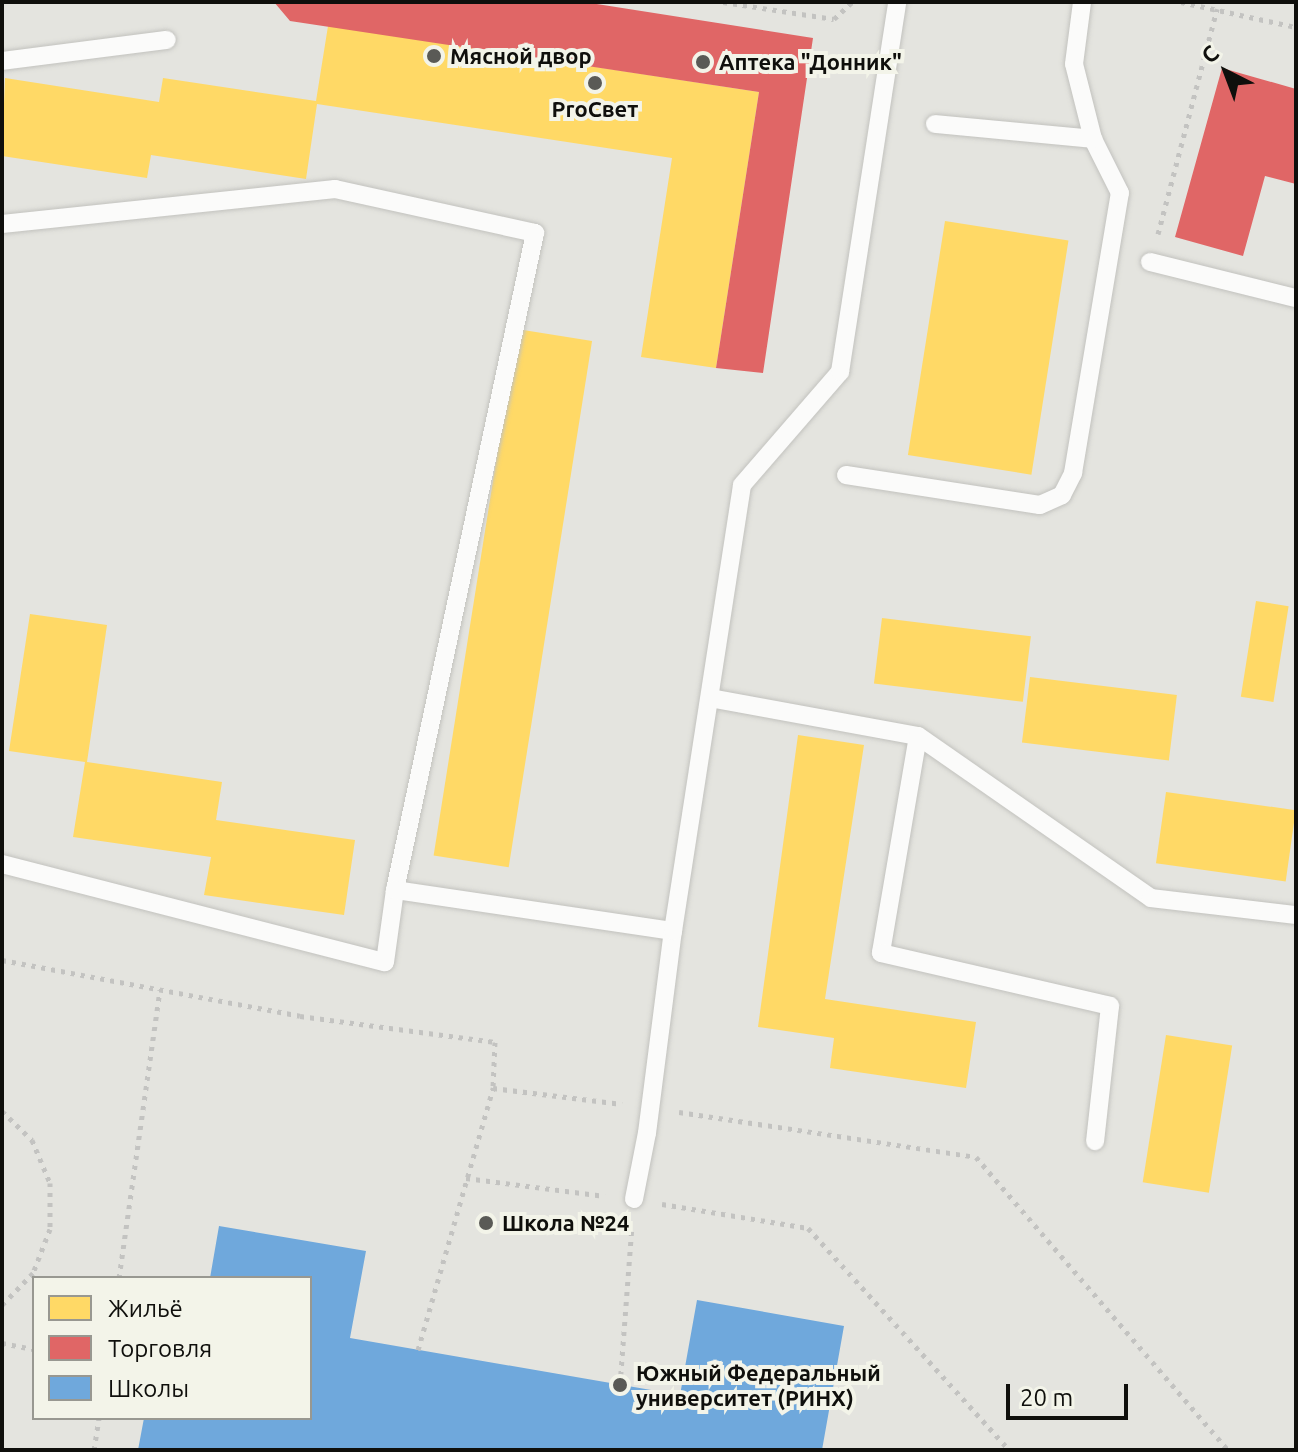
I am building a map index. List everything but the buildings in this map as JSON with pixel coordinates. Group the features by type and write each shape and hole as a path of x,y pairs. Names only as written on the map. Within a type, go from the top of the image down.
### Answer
{"lane":[{"path":"634,1199 647,1133 673,931 742,485 840,372 897,2"},
{"path":"846,475 1040,505 1062,495 1073,473 1120,193 1093,139 1074,64 1082,2"},
{"path":"2,61 167,40"},
{"path":"935,124 1093,139"},
{"path":"2,224 335,189 535,233 395,890 385,962 2,864"},
{"path":"1150,262 1296,298"},
{"path":"710,698 918,736 1151,898 1296,915"},
{"path":"918,736 881,953 1110,1006 1095,1141"},
{"path":"395,890 673,931"}],"path":[{"path":"723,2 834,19 852,2"},
{"path":"1181,2 1296,27"},
{"path":"1150,262 1217,9"},
{"path":"119,1276 160,990"},
{"path":"418,1350 493,1088"},
{"path":"2,1111 32,1140 50,1183 50,1229 33,1273 2,1305"},
{"path":"466,1178 634,1199 808,1228 1009,1450"},
{"path":"620,1385 634,1199"},
{"path":"2,1343 32,1349"},
{"path":"94,1450 99,1420"}],"place":[{"name":"Мясной двор","path":"434,56"},
{"name":"Аптека \"Донник\"","path":"703,62"},
{"name":"ProСвет","path":"595,83"},
{"name":"Школа №24","path":"486,1223"},
{"name":"Южный Федеральный университет (РИНХ)","path":"620,1385"}]}
